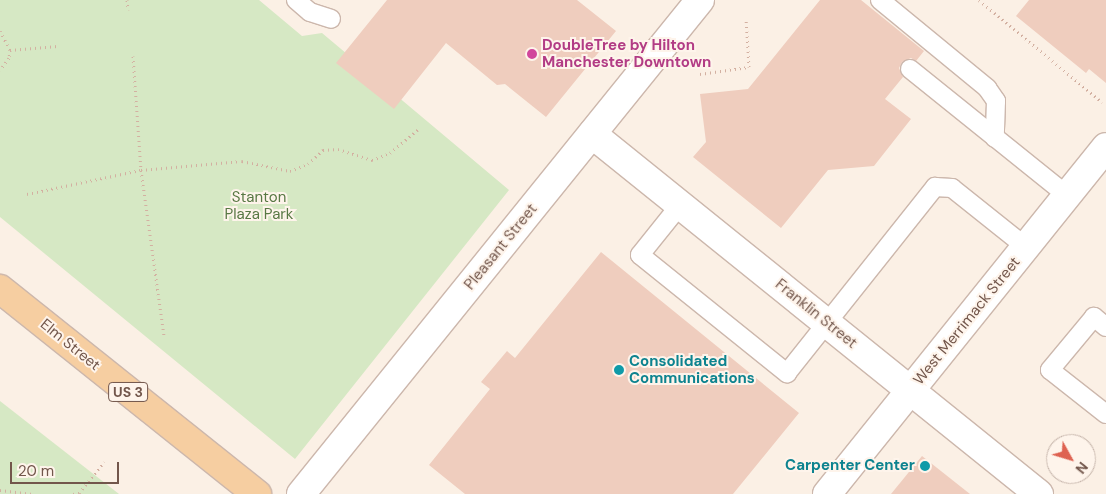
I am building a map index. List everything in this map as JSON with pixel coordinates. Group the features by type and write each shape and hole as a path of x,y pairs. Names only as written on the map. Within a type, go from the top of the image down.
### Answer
{"main road":[{"name":"Elm Street","path":"0,289 257,494"}],"street":[{"name":"Pleasant Street","path":"301,494 700,0"},
{"name":"Franklin Street","path":"592,134 1039,494"},
{"name":"West Merrimack Street","path":"827,494 1106,147"}],"lane":[{"path":"296,0 310,12 332,19"},
{"path":"880,0 987,88 996,101 995,138"},
{"path":"910,69 1068,196"},
{"path":"680,205 640,256 787,372 935,187 952,188 1026,247"},
{"path":"1106,327 1094,317 1050,370 1106,414"}],"path":[{"path":"127,0 128,10"},
{"path":"979,0 1102,102"},
{"path":"700,74 749,67 746,18"},
{"path":"0,31 10,50 9,58 0,70"},
{"path":"10,50 58,46"},
{"path":"133,56 141,170 164,336"},
{"path":"26,194 141,170 242,160 290,171 308,164 323,150 338,149 372,160 390,153 420,128"},
{"path":"73,494 79,493 104,462"},
{"path":"0,490 33,494"}],"green space":[{"name":"Stanton Plaza Park","path":"0,0 259,0 302,36 322,33 509,190 295,459 0,217"},
{"path":"0,401 119,494 0,494"}],"building":[{"name":"DoubleTree by Hilton Manchester Downtown","path":"387,0 577,0 616,31 546,117 505,84 497,85 446,43 394,109 336,63"},
{"path":"820,0 861,0 924,51 916,61 911,58 902,62 899,68 903,77 885,99 911,119 874,166 828,170 781,228 693,157 706,142 700,94 748,89"},
{"path":"1029,0 1106,0 1106,83 1089,69 1086,73 1016,16"},
{"name":"Consolidated Communications","path":"601,252 799,413 733,494 465,494 429,465 490,389 481,382 507,351 515,358"},
{"name":"Carpenter Center","path":"922,456 970,494 891,494"}],"place":[{"name":"DoubleTree by Hilton Manchester Downtown","path":"532,54"},
{"name":"Consolidated Communications","path":"619,370"},
{"name":"Carpenter Center","path":"925,466"}]}
